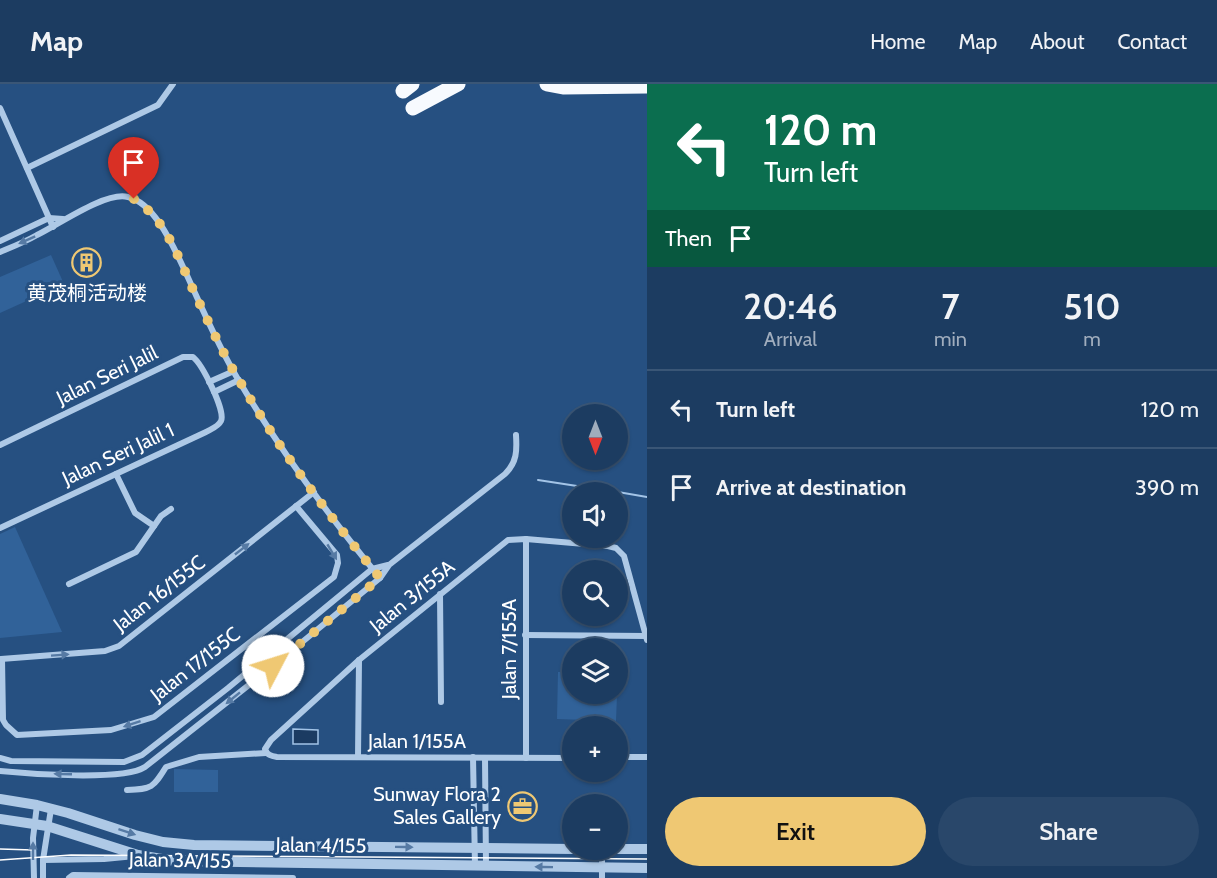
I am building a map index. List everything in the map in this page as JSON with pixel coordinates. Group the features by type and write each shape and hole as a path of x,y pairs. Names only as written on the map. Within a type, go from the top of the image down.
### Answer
{"highway":[{"path":"413,108 458,84"},
{"path":"547,84 563,87 647,86"}],"street":[{"path":"27,168 158,105 173,84"},
{"path":"0,108 53,227"},
{"path":"0,252 53,227 64,219 119,196 134,199 144,206 156,218 173,246 215,336 239,380 314,492 380,578"},
{"path":"0,240 49,218 64,219"},
{"name":"Jalan Seri Jalil","path":"0,445 183,357 196,359 214,392"},
{"path":"209,382 234,371"},
{"path":"214,392 239,380"},
{"name":"Jalan Seri Jalil 1","path":"0,528 216,426 221,422 222,416 214,392"},
{"path":"0,771 100,775 139,771 273,666 380,578 389,565 506,474 511,469 517,455 516,435"},
{"path":"116,474 135,513 154,526"},
{"name":"Jalan 16/155C","path":"1,659 105,651 119,646 314,492"},
{"name":"Jalan 17/155C","path":"1,659 3,720 17,735 111,730 154,717 334,577 338,563 337,555 296,506"},
{"path":"69,584 136,552 160,516 171,509"},
{"name":"Jalan 3/155A","path":"266,751 271,740 359,660 502,544 514,539 615,548 624,556 646,638"},
{"name":"Jalan 7/155A","path":"526,539 526,758"},
{"path":"0,758 11,761 124,762 142,755 228,688 372,569 389,565"},
{"path":"440,594 441,702"},
{"path":"525,634 646,638"},
{"path":"358,757 359,660"},
{"name":"Jalan 1/155A","path":"127,790 148,789 154,785 165,767 199,757 266,751 277,757 562,758"},
{"path":"473,757 480,865"},
{"path":"628,757 647,757"},
{"path":"480,865 485,758"},
{"name":"Jalan 4/155","path":"0,799 37,805 163,842 205,845 562,849"},
{"path":"34,878 37,805"},
{"path":"43,878 43,860 51,809"},
{"name":"Jalan 4/155","path":"0,819 47,826 138,855 174,861 480,865 602,873 647,868"},
{"path":"628,849 647,849"},
{"path":"43,860 104,859 138,855"},
{"name":"Jalan 3A/155","path":"69,878 73,875 293,878"}],"shaded area":[{"path":"51,255 64,284 0,313 0,277"},
{"path":"15,527 62,632 0,638 0,534"},
{"path":"558,672 562,672 562,704 617,704 616,716 562,716 562,719 557,719"},
{"path":"293,729 318,730 318,744 293,744"},
{"path":"174,769 218,770 218,792 174,792"}],"waterway":[{"path":"538,480 562,484"},
{"path":"628,494 647,497"}],"tram line":[{"path":"0,849 33,850"},
{"path":"0,860 71,855 647,859"}],"place":[{"name":"黄茂桐活动楼","path":"87,262"},
{"name":"Sunway Flora 2 Sales Gallery","path":"522,806"}],"route":[{"path":"134,199 156,218 173,246 220,346 252,401 314,492 380,578 273,666"}]}
